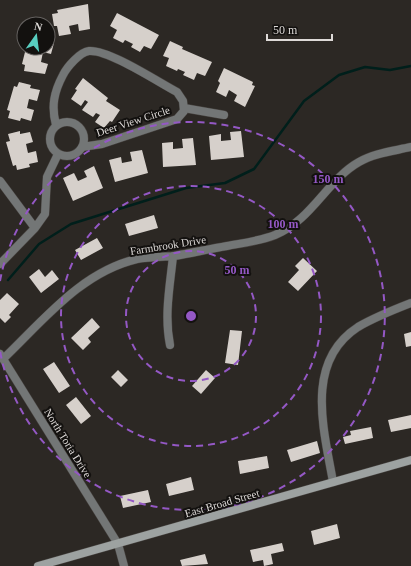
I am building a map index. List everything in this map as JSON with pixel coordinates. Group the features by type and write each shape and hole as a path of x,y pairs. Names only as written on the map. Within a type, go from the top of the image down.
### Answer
{"main road":[{"name":"East Broad Street","path":"38,566 411,460"}],"street":[{"name":"Deer View Circle","path":"56,125 53,107 56,89 64,72 77,58 88,51 105,52 177,92 183,101 184,111 177,119 102,144 82,147 71,155 58,154 53,149 49,136 56,125 62,122 75,124 84,134 82,147"},
{"name":"Deer View Circle","path":"184,108 224,115"},
{"name":"Farmbrook Drive","path":"2,357 82,285 108,269 138,259 173,256 255,241 275,235 293,225 308,212 346,171 358,162 372,156 411,147"},
{"path":"0,264 35,228 45,214 47,177 58,154"},
{"path":"0,181 35,228"},
{"path":"170,345 166,327 173,256"},
{"path":"333,482 322,417 321,392 327,367 339,345 357,328 379,316 411,303"},
{"name":"North Toria Drive","path":"2,357 118,544 124,566"}],"building":[{"path":"88,4 90,29 79,31 78,24 69,26 71,34 59,36 56,26 56,16 52,16 52,14 58,13 57,10"},
{"path":"117,13 159,35 151,49 144,46 140,52 131,47 133,44 125,40 123,43 113,38 117,30 110,26"},
{"path":"170,41 183,47 182,49 212,62 205,76 197,73 194,80 183,75 185,72 178,69 177,71 166,66 169,58 163,56"},
{"path":"24,56 42,56 41,62 48,64 45,74 24,71 25,65 22,64"},
{"path":"224,68 253,82 252,85 255,86 245,107 234,101 237,95 229,90 226,97 216,92 220,83 218,81"},
{"path":"83,78 108,98 106,101 120,110 112,122 110,121 104,128 95,122 100,115 96,113 93,117 82,110 88,102 85,100 81,106 71,99 77,90 75,89"},
{"path":"19,82 31,85 30,88 40,90 37,101 29,99 27,108 34,110 31,121 21,118 20,121 8,118 10,111 7,110 14,86 17,87"},
{"path":"20,131 20,134 30,132 33,142 26,144 28,153 36,151 38,162 29,164 30,167 17,170 16,165 13,166 6,142 10,141 8,134"},
{"path":"241,131 244,157 211,160 209,136 221,134 221,141 231,140 230,132"},
{"path":"193,138 196,165 163,167 162,143 173,142 173,149 183,148 182,139"},
{"path":"142,150 148,173 115,182 109,160 121,157 122,163 132,161 130,152"},
{"path":"94,166 103,188 73,201 63,178 74,173 78,181 87,177 84,171"},
{"path":"154,215 158,228 129,236 125,224"},
{"path":"97,238 103,248 81,260 75,250"},
{"path":"303,258 317,271 298,291 288,282 299,270 295,266"},
{"path":"39,269 45,277 52,270 59,279 41,293 29,277"},
{"path":"7,293 19,304 9,315 11,317 5,323 0,318 0,300"},
{"path":"92,318 100,327 88,338 91,342 83,350 71,338"},
{"path":"230,330 242,331 238,365 225,363"},
{"path":"411,332 411,346 406,347 404,334"},
{"path":"54,362 70,386 59,393 43,369"},
{"path":"118,370 128,380 121,387 111,377"},
{"path":"206,370 215,378 201,394 192,386"},
{"path":"76,397 91,416 81,424 66,405"},
{"path":"411,415 411,428 391,432 388,420"},
{"path":"371,427 373,438 345,444 343,437 351,435 350,431"},
{"path":"317,441 320,453 291,462 287,450"},
{"path":"267,456 269,468 240,474 238,461"},
{"path":"191,477 194,490 169,496 166,484"},
{"path":"148,490 151,502 123,508 120,496"},
{"path":"337,524 340,538 314,545 311,531"},
{"path":"282,543 284,551 271,554 273,564 264,566 263,560 253,562 250,550"},
{"path":"205,554 208,564 182,566 180,560"}],"waterway":[{"path":"8,280 39,244 71,224 186,188 225,183 254,169 304,101 339,75 365,67 390,70 411,66"}]}
